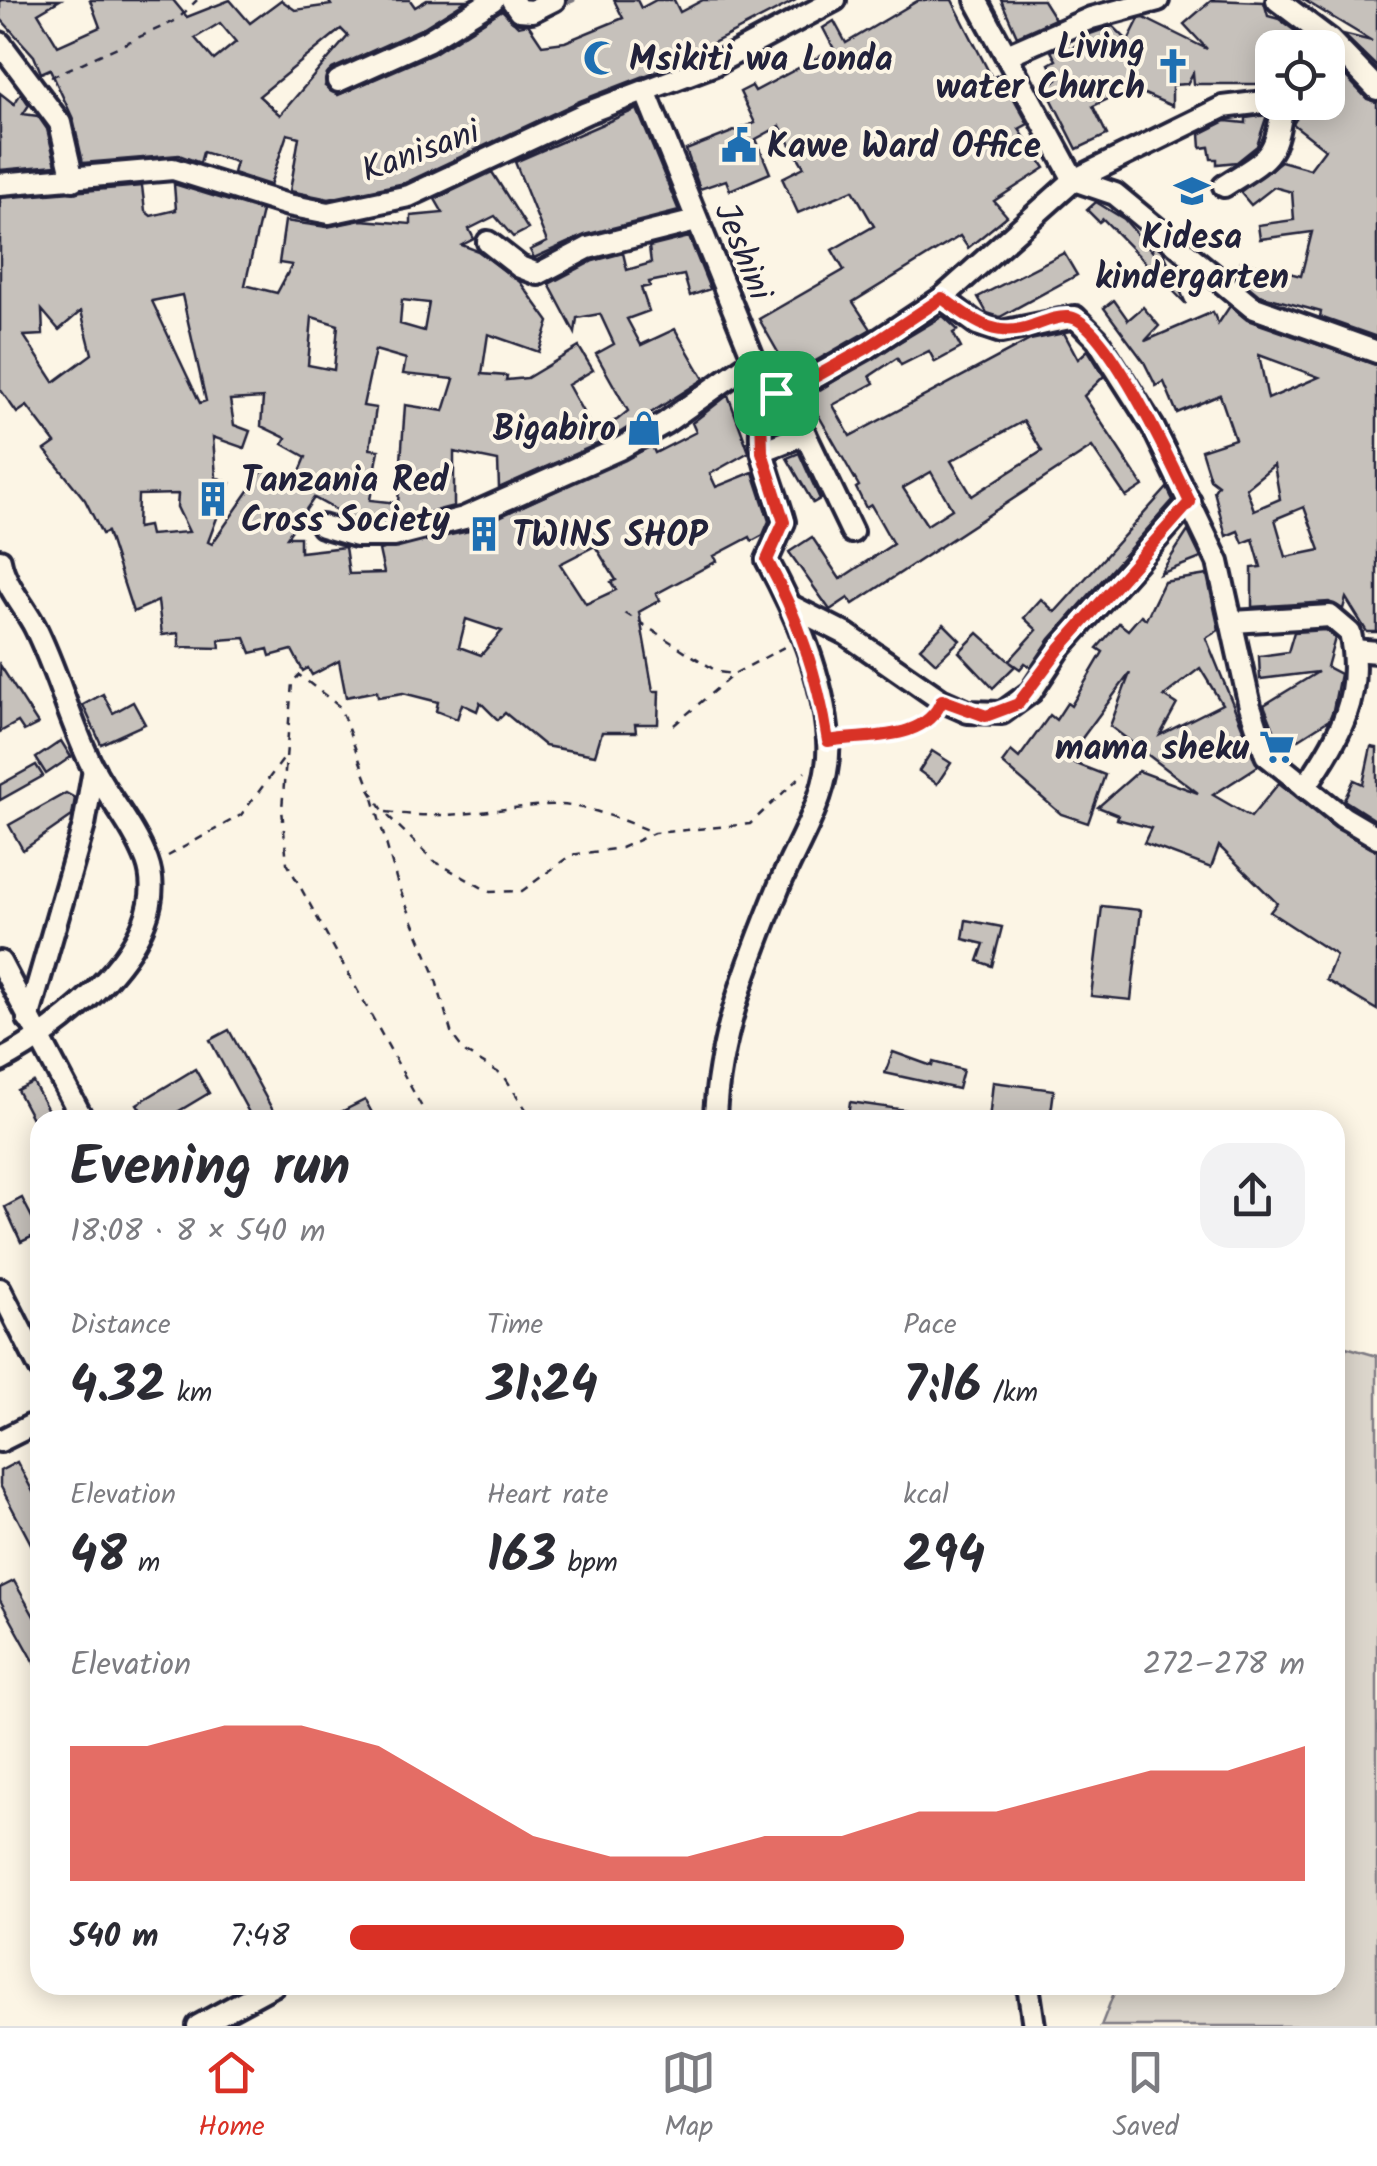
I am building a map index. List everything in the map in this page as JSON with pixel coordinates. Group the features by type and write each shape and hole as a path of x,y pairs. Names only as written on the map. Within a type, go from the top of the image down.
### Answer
{"street":[{"path":"338,81 427,41 493,0"},
{"path":"512,0 519,10 532,10 554,0"},
{"name":"Kanisani","path":"0,184 173,169 288,206 329,213 409,196 586,113 713,65 835,0"},
{"path":"976,0 1074,180 1115,194 1252,307 1377,352"},
{"path":"1008,55 1091,18 1158,0"},
{"path":"1277,0 1311,30"},
{"path":"0,43 60,123 72,180"},
{"path":"1345,61 1377,90"},
{"name":"Jeshini","path":"646,93 754,360 805,434 852,532"},
{"path":"716,1110 718,1086 753,952 820,794 828,748 793,607 767,560 784,522 762,452 761,412 779,395 867,348 942,298 1074,180 1223,107 1255,103"},
{"path":"1224,186 1265,160 1277,145 1280,120"},
{"path":"488,242 520,268 538,274 588,248 696,221"},
{"path":"942,298 977,324 1002,332 1062,317 1082,322 1119,371 1218,562 1261,745 1276,767 1377,836"},
{"path":"322,526 356,536 394,536 464,518 618,449 679,414 754,360"},
{"path":"762,452 805,434"},
{"path":"793,607 846,634 942,700 986,716 1018,704 1060,648 1190,502"},
{"path":"0,560 35,628 94,769 147,862 152,889 139,934 86,1004 39,1041 0,1061"},
{"path":"1234,622 1330,616 1350,633 1357,683 1345,718 1305,787"},
{"path":"1354,650 1377,652"},
{"path":"28,1019 84,826 94,769"},
{"path":"0,962 78,1110"},
{"path":"0,1289 30,1348"},
{"path":"0,1441 30,1426"},
{"path":"198,2026 255,1995"},
{"path":"1029,1995 1034,2026"}],"path":[{"path":"32,87 177,20 197,0"},
{"path":"625,613 718,672 734,674"},
{"path":"674,725 734,674 803,638"},
{"path":"423,1110 287,863 282,808 285,756 292,683 300,676 340,707 372,791 398,886 433,970 452,1035 466,1052 504,1076 527,1110"},
{"path":"372,791 384,812 434,861 490,892 522,891 571,855 621,848 654,833 750,824 828,748 873,733 904,734 928,721 942,700"},
{"path":"147,862 212,836 240,815 285,756"},
{"path":"384,812 456,818 551,804 610,814 654,833"}],"shaded area":[{"path":"1346,1347 1377,1356 1377,2026 1101,2026 1113,1995 1345,1995"}],"building":[{"path":"0,0 60,0 38,13 58,46 100,27 90,0 173,0 187,17 230,0 250,23 281,0 295,10 331,5 328,0 410,0 415,7 427,0 467,0 421,29 332,69 325,86 338,95 433,54 502,10 518,26 528,24 542,45 565,42 623,18 614,0 637,0 641,8 656,0 674,0 680,12 703,0 796,0 665,68 580,101 405,183 329,199 290,191 299,137 287,134 270,185 233,173 236,162 203,152 200,163 179,155 83,163 73,119 50,69 41,73 34,56 0,18","holes":["220,23 236,42 214,60 195,38","341,29 348,36 280,115 259,96"]},
{"path":"919,0 952,0 992,78 1000,74 1028,124 1019,129 1045,168 994,201 1007,216 968,248 960,236 853,302 871,329 791,375 759,319 844,270 832,250 874,226 853,190 798,213 782,178 804,167 780,126 756,139 770,173 730,190 726,180 700,189 686,150 755,123 740,92 752,86 755,91 834,49 823,28 834,21 846,43"},
{"path":"1001,0 1043,0 1055,19 1017,36"},
{"path":"1212,0 1264,2 1268,16 1294,30 1255,30 1255,84 1194,84 1193,73 1187,84 1172,85 1172,106 1131,88 1093,106 1107,135 1077,149 1045,86 1057,80 1049,64 1056,60 1051,51 1067,44 1070,50 1087,35 1113,26 1128,41 1139,19 1144,18 1207,49 1184,24"},
{"path":"1304,0 1377,0 1377,67 1345,34 1372,41"},
{"path":"1345,76 1367,99 1377,102 1377,337 1320,317 1321,312 1259,295 1237,277 1241,261 1301,276 1312,232 1260,239 1258,225 1294,220 1292,192 1274,187 1251,205 1240,192 1281,161 1310,169 1325,149 1293,124 1295,120 1345,120"},
{"path":"0,93 14,104 21,93 29,105 23,114 38,116 47,129 56,165 0,170"},
{"path":"637,109 679,211 585,235 534,258 530,250 547,242 515,162"},
{"path":"1246,118 1265,120 1257,146 1237,162 1217,164 1217,159 1211,159 1209,147 1201,148 1200,134 1226,121 1246,123"},
{"path":"492,172 528,229 513,237 495,216 469,229 474,239 462,245 478,251 520,282 549,322 539,352 488,334 482,374 507,376 506,380 527,378 579,347 593,370 568,385 593,430 628,411 596,354 614,344 600,314 577,318 575,333 549,284 593,261 623,253 627,270 651,263 649,247 689,237 710,289 690,296 684,275 649,282 650,286 641,288 649,311 627,319 641,345 675,329 704,379 613,437 499,488 498,461 454,452 454,506 392,522 358,522 314,498 287,537 300,537 300,552 345,547 349,574 384,573 379,550 469,531 652,446 655,453 696,432 692,423 728,395 749,452 710,474 716,487 753,472 769,521 763,535 752,541 750,537 714,556 717,561 656,594 660,600 639,612 653,691 659,691 658,724 635,724 636,732 602,732 595,755 545,746 505,713 498,720 480,702 477,711 462,704 457,719 436,711 438,702 403,693 378,697 377,691 346,697 339,661 312,675 308,668 303,671 292,650 270,656 268,649 251,653 245,638 219,640 220,648 179,647 179,633 162,635 158,601 133,612 107,532 102,534 85,500 45,450 55,443 27,406 17,413 0,389 0,198 142,186 145,211 151,216 176,210 174,184 262,211 245,285 277,293 292,265 279,263 285,221 327,227 361,220 411,224 411,216 443,213 435,199","holes":["182,295 206,401 200,403 152,301","402,300 429,303 424,331 400,324","42,310 59,330 81,311 92,354 54,382 24,336 43,335","312,317 338,325 334,370 308,365","375,350 406,359 403,374 454,379 444,411 405,405 398,503 370,500 379,450 370,449 376,408 363,406","263,398 261,426 286,438 283,444 306,457 293,488 264,469 212,544 208,542 230,483 216,477 213,437 244,448 250,431 234,425 230,400","178,494 177,507 189,532 150,535 148,526 137,528 138,495","595,546 616,580 611,582 616,590 586,604 560,564","466,619 502,631 481,655 459,647"]},
{"path":"1096,202 1124,219 1152,251 1155,245 1163,251 1186,304 1103,219 1099,222 1087,210"},
{"path":"1064,253 1077,275 1000,317 987,313 978,297"},
{"path":"1114,300 1128,320 1143,307 1159,326 1145,341 1213,312 1218,324 1230,306 1247,320 1377,365 1377,632 1367,632 1346,598 1343,609 1329,602 1252,607 1252,568 1261,567 1253,539 1243,543 1238,531 1226,536 1214,491 1218,485 1210,479 1201,450 1235,439 1220,395 1177,413 1164,382 1156,386 1144,362 1104,308","holes":["1259,355 1319,377 1268,399","1274,465 1280,499 1254,510 1246,488","1304,507 1320,550 1286,557 1275,519"]},
{"path":"943,316 958,330 953,333 961,348 935,362 929,351 901,365 897,358 870,376 874,383 833,405 850,436 1030,340 1064,333 1078,359 1088,350 1104,376 1084,396 1143,486 1126,497 1092,447 853,604 848,598 830,610 789,552 812,537 840,579 893,544 871,505 866,508 856,488 859,486 808,397","holes":["1024,421 1042,451 972,496 951,461","931,472 952,509 927,525 903,488"]},
{"path":"799,453 820,499 813,503 787,458"},
{"path":"1167,488 1173,500 1050,639 1031,667 1025,663 1020,669 1010,662 1015,666 993,688 959,652 978,633 1009,661 1037,630 1024,618 1041,599 1055,612"},
{"path":"1188,531 1201,558 1160,574"},
{"path":"1207,575 1219,630 1206,638 1258,766 1213,795 1251,817 1279,783 1335,828 1377,851 1377,1010 1326,980 1336,955 1270,912 1277,903 1219,846 1211,868 1144,843 1151,828 1117,819 1118,815 1098,807 1139,771 1198,793 1110,726 1130,673 1066,760 1105,775 1088,823 1061,814 1002,763 1011,751 1019,758 1050,715 1056,720 1067,703 1071,706 1103,652 1097,648 1119,623 1128,630 1141,615 1146,619 1164,582","holes":["1200,668 1222,704 1160,735 1177,704 1164,696"]},
{"path":"944,624 960,640 936,663 920,648"},
{"path":"1325,630 1335,638 1327,667 1340,674 1333,710 1329,720 1282,750 1264,705 1318,672 1260,679 1259,656 1288,652 1294,632"},
{"path":"0,665 38,724 24,731 18,722 0,732"},
{"path":"103,694 113,713 133,702 145,724 101,744 83,705"},
{"path":"61,741 71,757 46,774 36,758"},
{"path":"1371,747 1377,748 1377,821 1344,800 1354,780 1363,784"},
{"path":"932,751 951,763 937,784 919,771"},
{"path":"36,765 43,776 0,800 0,785"},
{"path":"66,793 75,798 72,816 23,850 9,825"},
{"path":"1102,906 1141,910 1131,1000 1091,996"},
{"path":"966,920 1002,927 992,966 978,961 984,944 963,939"},
{"path":"229,1030 273,1110 248,1110 210,1040"},
{"path":"893,1052 932,1066 933,1062 963,1070 958,1089 885,1073"},
{"path":"195,1069 209,1093 181,1110 141,1110 137,1104"},
{"path":"33,1082 48,1110 30,1110 30,1115 17,1090"},
{"path":"993,1082 1054,1090 1051,1110 990,1110"},
{"path":"365,1100 370,1110 345,1110"},
{"path":"850,1102 906,1110 849,1110"},
{"path":"22,1198 30,1214 30,1238 21,1242 5,1207"},
{"path":"17,1462 30,1486 30,1542 0,1485 0,1471"},
{"path":"14,1581 30,1609 30,1654 0,1600 0,1588"}],"waterway":[{"path":"558,6 573,0"}],"place":[{"name":"Msikiti wa Londa","path":"601,58"},
{"name":"Living water Church","path":"1173,66"},
{"name":"Kawe Ward Office","path":"739,145"},
{"name":"Kidesa kindergarten","path":"1192,191"},
{"name":"Bigabiro","path":"644,428"},
{"name":"Tanzania Red Cross Society","path":"213,499"},
{"name":"TWINS SHOP","path":"484,534"},
{"name":"mama sheku","path":"1277,747"}],"route":[{"path":"942,298 977,324 1002,332 1075,317 1097,338 1119,371 1190,502 1060,648 1031,692 1018,704 986,716 942,700 928,721 904,734 873,733 828,741 816,678 793,607 767,560 784,522 764,459 759,426 761,412 776,393 781,396 867,348 942,298"}]}
